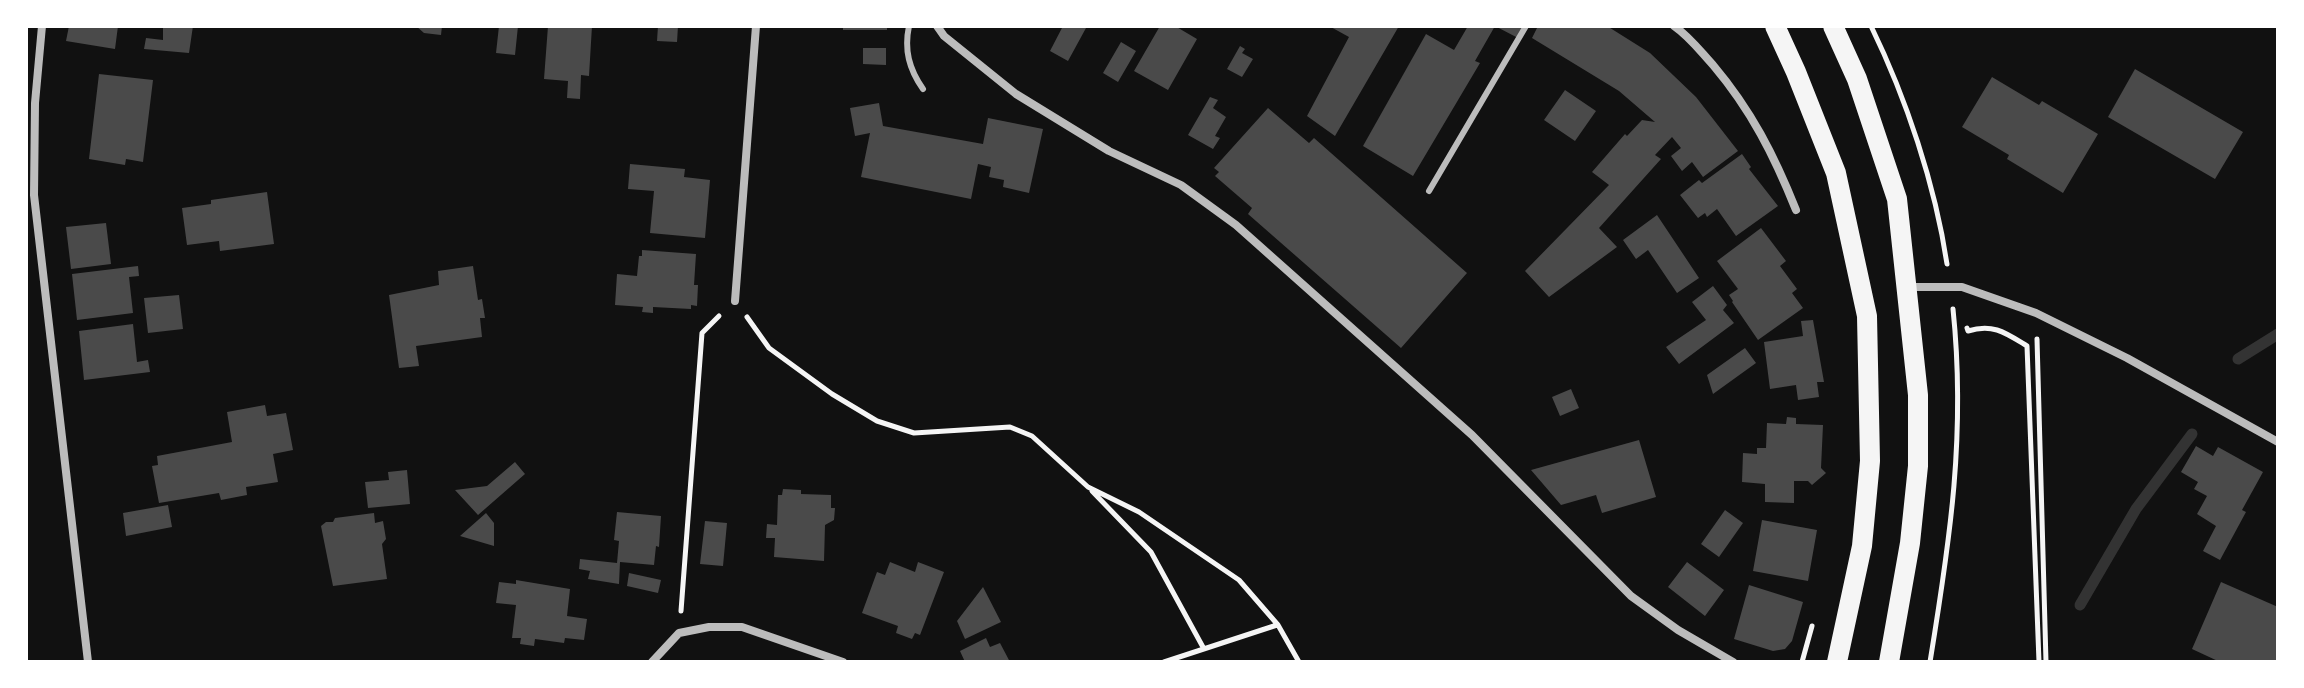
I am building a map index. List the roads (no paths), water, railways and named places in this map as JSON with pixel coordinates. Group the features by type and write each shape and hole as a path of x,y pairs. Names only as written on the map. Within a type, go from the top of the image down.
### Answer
{"main road":[{"path":"1775,26 1836,173 1867,316 1870,461 1862,546 1837,662"},
{"path":"1833,26 1857,79 1897,199 1918,395 1918,466 1910,543 1889,662"}],"street":[{"path":"42,26 30,194 88,662"},
{"path":"735,301 756,26"},
{"path":"937,26 944,36 1016,94 1109,151 1181,185 1236,225 1472,435 1631,596 1678,630 1733,662"},
{"path":"1674,26 1686,35 1740,97 1775,159 1796,210"},
{"path":"1908,287 1962,287 2036,313 2127,358 2278,442"},
{"path":"652,662 679,633 709,627 742,627 843,662"}],"lane":[{"path":"909,26 907,59 913,76 923,89"},
{"path":"1429,191 1526,26"}],"waterway":[{"path":"2238,359 2278,334"},
{"path":"2080,605 2136,509 2192,434"}]}
